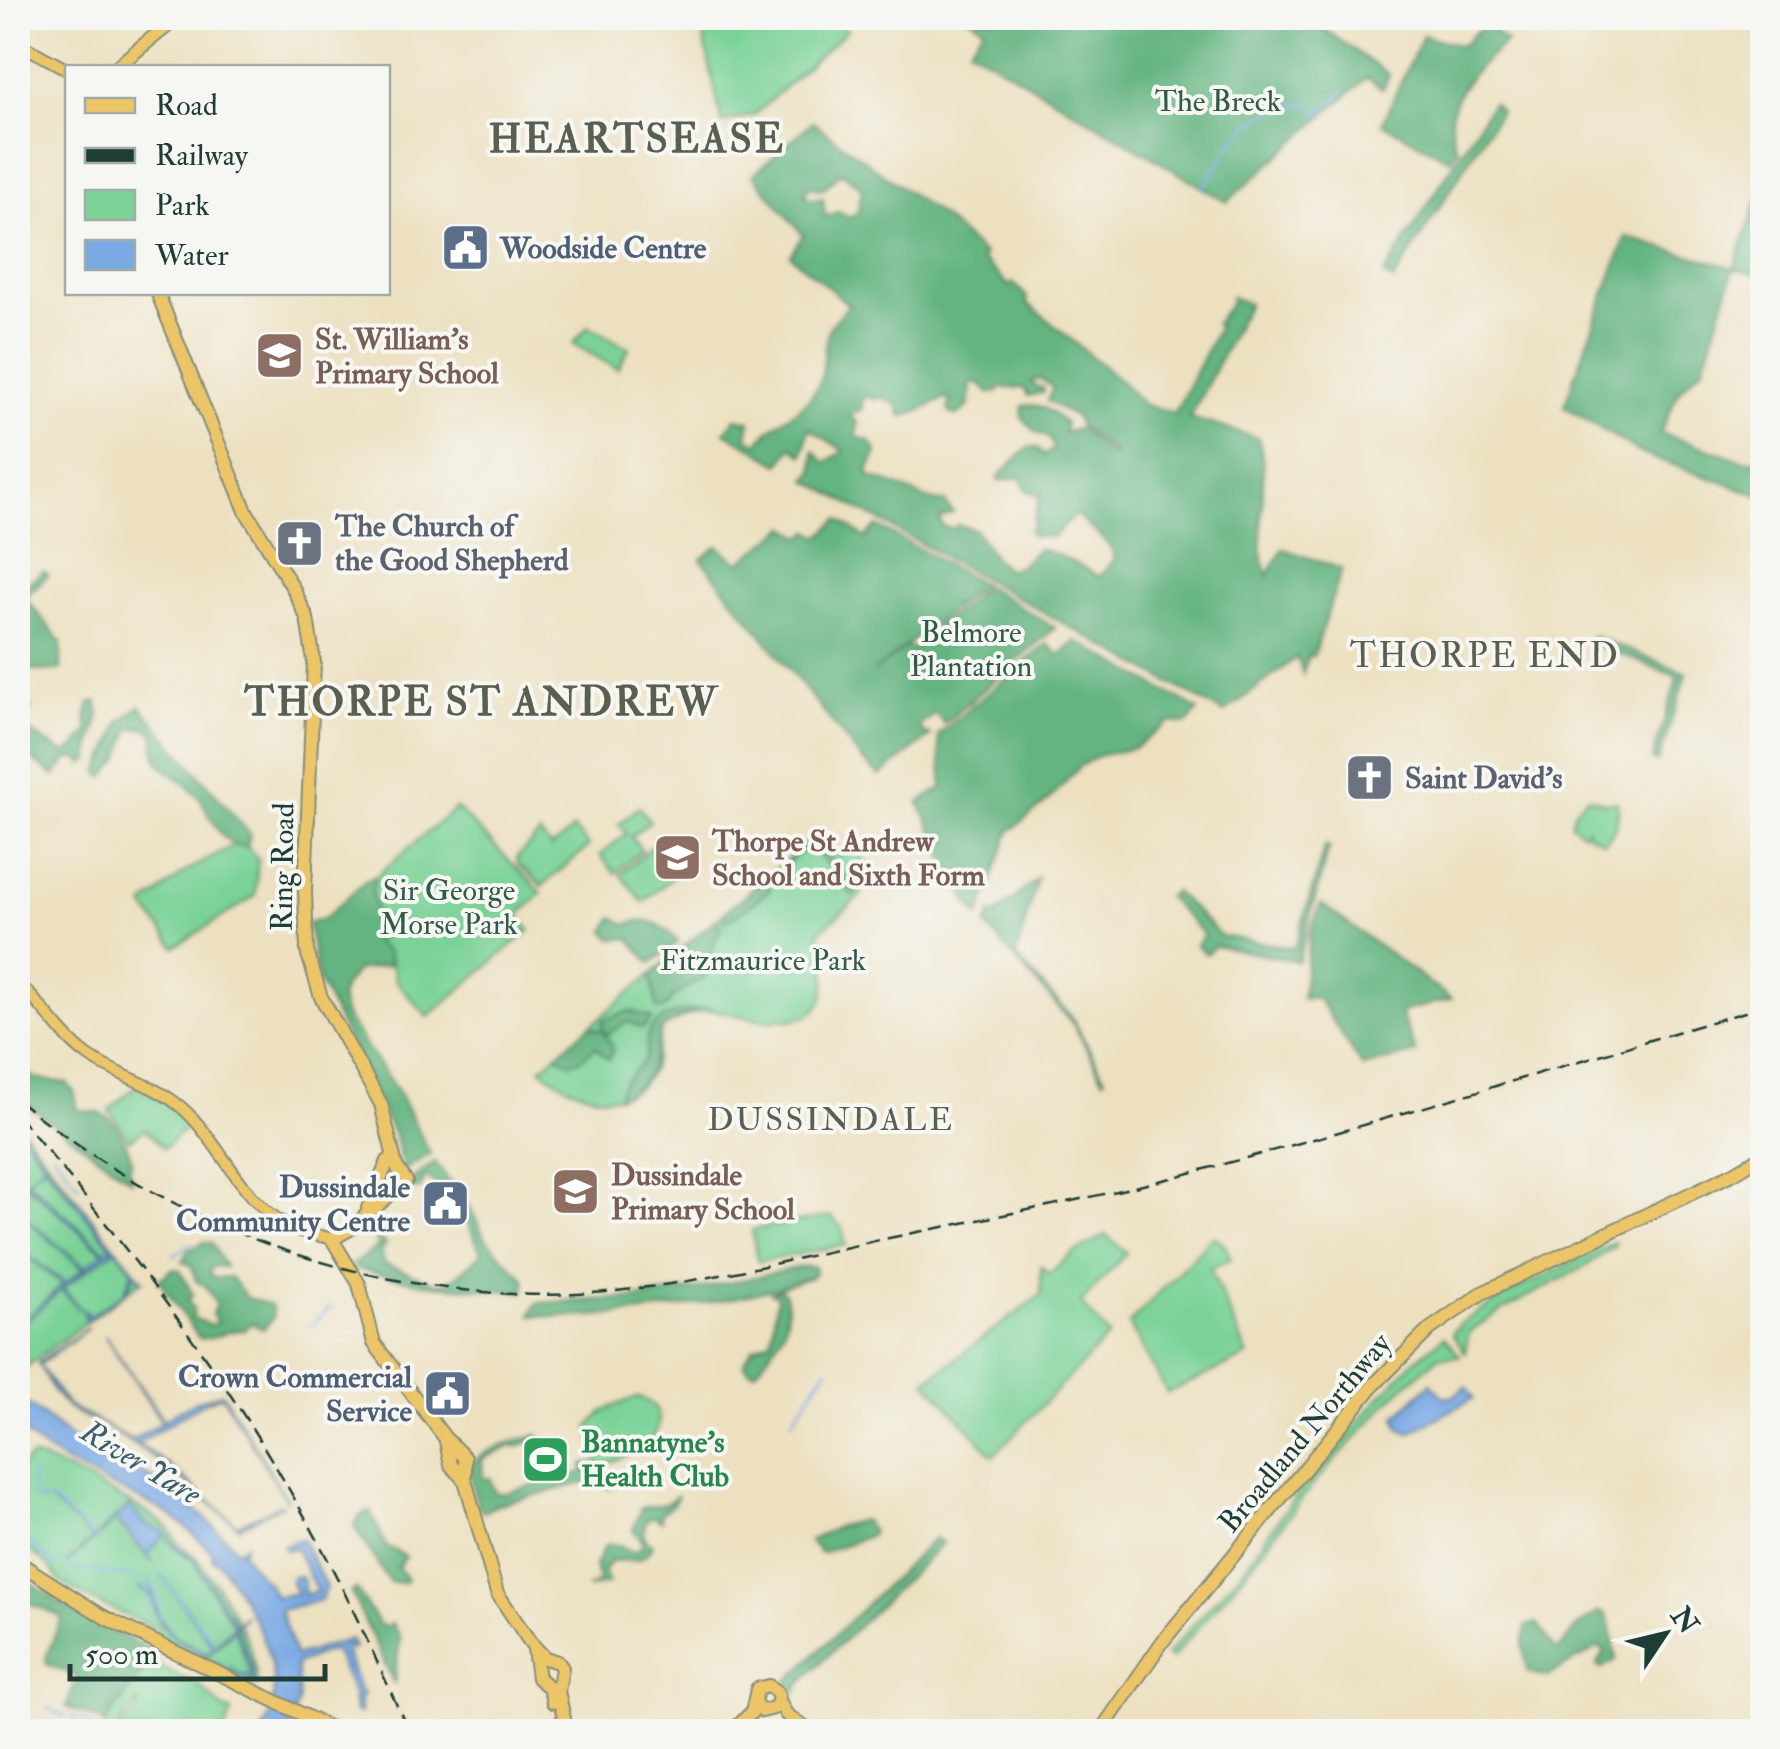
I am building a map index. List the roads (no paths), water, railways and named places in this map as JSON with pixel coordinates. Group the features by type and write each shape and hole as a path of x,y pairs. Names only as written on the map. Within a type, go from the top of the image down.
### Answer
{"highway":[{"path":"119,65 176,18"},
{"name":"Ring Road","path":"158,295 246,511 306,618 314,662 304,891 307,950 322,997 381,1104 397,1169"},
{"name":"Broadland Northway","path":"1103,1732 1134,1679 1244,1542 1373,1386 1430,1329 1499,1285 1734,1173 1759,1158 1762,1150"},
{"name":"Broadland Northway","path":"1103,1732 1164,1648 1292,1491 1376,1391 1434,1335 1528,1276 1762,1166"},
{"path":"368,1208 397,1169"},
{"path":"332,1239 368,1208 397,1169"},
{"path":"332,1239 350,1229 397,1169"},
{"path":"332,1239 359,1284 374,1343 446,1438 459,1466 496,1590 543,1663"},
{"path":"18,1566 76,1608 338,1732"},
{"path":"150,1643 325,1732"},
{"path":"543,1663 558,1662 562,1668 554,1684 564,1732"},
{"path":"543,1663 538,1678 554,1684"},
{"path":"768,1707 786,1714 810,1732"},
{"path":"732,1732 768,1707"},
{"path":"740,1732 768,1707"}],"main road":[{"path":"18,43 65,68"},
{"path":"18,983 87,1054 182,1108 200,1126 236,1180 278,1218 298,1231 332,1239"}],"water":[{"path":"18,1128 144,1282 135,1273 126,1293 86,1321 83,1310 90,1316 124,1293 133,1270 116,1249 63,1288 80,1310 61,1290 18,1327 63,1284 18,1249 65,1283 84,1269 18,1212 85,1267 104,1253 30,1187 21,1188 34,1172 27,1181 105,1251 112,1248 45,1165 36,1171 44,1163"},
{"path":"88,1328 39,1365 38,1363"},
{"path":"105,1336 163,1420 196,1401 222,1393 287,1500 222,1395 137,1444 167,1464 237,1525 283,1504 239,1527 163,1463 107,1427 69,1409 39,1366 68,1406 132,1440 162,1422"},
{"path":"1431,1383 1442,1396 1453,1397 1466,1386 1474,1398 1409,1433 1399,1428 1396,1416"},
{"path":"18,1396 81,1446 139,1471 182,1497 238,1550 245,1545 242,1553 267,1581 275,1597 297,1593 291,1583 292,1577 299,1576 305,1595 317,1591 296,1549 286,1550 284,1545 302,1539 326,1587 321,1600 280,1610 295,1656 351,1639 354,1647 344,1647 360,1693 364,1694 360,1698 360,1713 355,1712 353,1694 335,1652 329,1651 296,1664 299,1699 289,1731 262,1731 271,1710 272,1667 255,1622 220,1563 212,1559 213,1553 172,1516 66,1463 31,1439 18,1426"},
{"path":"52,1502 94,1538 129,1505 146,1525 164,1532 175,1546 192,1557 235,1624 246,1616 236,1627 251,1664 254,1684 192,1656 198,1652 170,1635 160,1623 150,1583 159,1617 175,1636 207,1653 214,1647 160,1574 215,1644 234,1626 192,1559 175,1548 165,1534 148,1554 153,1563 116,1520 66,1564 93,1539","holes":["235,1628 252,1677 231,1668 223,1669 220,1663 203,1659 202,1654 207,1656"]}],"waterway":[{"path":"1233,141 1266,115 1286,108 1308,104 1319,113 1345,90"},
{"path":"1202,188 1233,142"},
{"path":"52,1152 79,1185"},
{"path":"174,1256 191,1243"},
{"path":"309,1326 330,1308"},
{"path":"792,1421 828,1368"},
{"path":"31,1474 35,1501"},
{"path":"41,1500 53,1501 94,1538"},
{"path":"18,1533 56,1566"},
{"path":"69,1568 135,1578"},
{"path":"160,1575 216,1645"},
{"path":"143,1579 149,1580 156,1594 160,1619"},
{"path":"143,1587 153,1606"},
{"path":"47,1708 61,1714"},
{"path":"62,1716 66,1715"},
{"path":"72,1717 98,1727"}],"railway":[{"path":"18,1100 129,1178 188,1210 313,1259 445,1288 513,1294 607,1292 746,1270 1136,1187 1762,1007"},
{"path":"18,1115 165,1301 264,1447 325,1555 409,1732"}],"place":[{"name":"Woodside Centre","path":"465,248"},
{"name":"St. William's Primary School","path":"280,356"},
{"name":"The Church of the Good Shepherd","path":"300,543"},
{"name":"Saint David's","path":"1370,778"},
{"name":"Thorpe St Andrew School and Sixth Form","path":"677,858"},
{"name":"Dussindale Primary School","path":"576,1192"},
{"name":"Dussindale Community Centre","path":"445,1204"},
{"name":"Crown Commercial Service","path":"447,1394"},
{"name":"Bannatyne's Health Club","path":"546,1459"}],"district":[{"name":"HEARTSEASE","path":"637,139"},
{"name":"THORPE END","path":"1485,656"},
{"name":"THORPE ST ANDREW","path":"482,702"},
{"name":"DUSSINDALE","path":"831,1120"}],"park label":[{"name":"The Breck","path":"1218,101"},
{"name":"Belmore Plantation","path":"971,649"},
{"name":"Sir George Morse Park","path":"449,907"},
{"name":"Fitzmaurice Park","path":"763,960"}],"water label":[{"name":"River Yare","path":"141,1463"}]}
